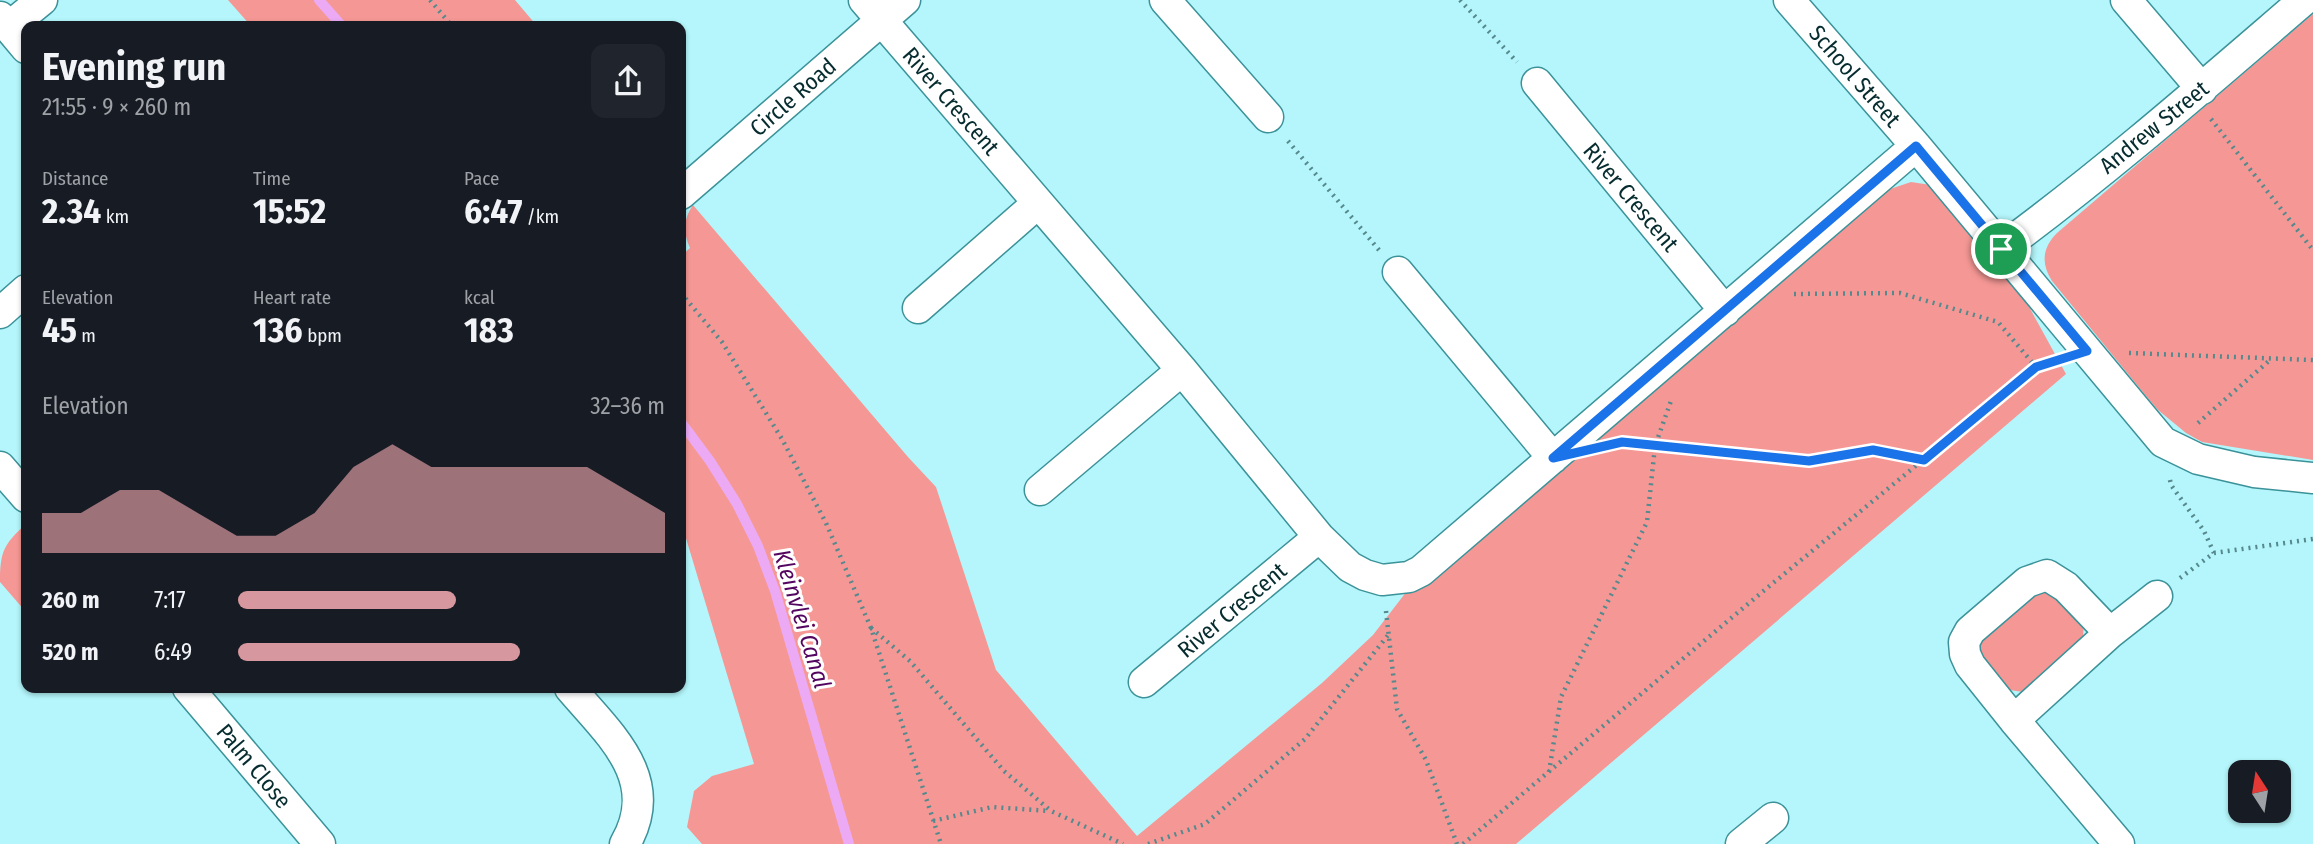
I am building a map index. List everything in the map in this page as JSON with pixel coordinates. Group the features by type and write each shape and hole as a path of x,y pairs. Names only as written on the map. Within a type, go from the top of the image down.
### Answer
{"street":[{"path":"22,21 42,0"},
{"name":"Circle Road","path":"686,189 873,10 905,0"},
{"path":"1165,0 1268,117"},
{"name":"School Street","path":"1789,0 1916,146 2162,442 2198,459 2254,472 2313,478"},
{"path":"2126,0 2202,89"},
{"name":"Andrew Street","path":"2001,249 2202,89 2304,0"},
{"name":"River Crescent","path":"873,10 1182,370 1319,537 1350,567 1382,580"},
{"name":"River Crescent","path":"1537,83 1725,311"},
{"path":"1382,580 1409,577 1421,571 1916,146"},
{"path":"918,308 1038,202"},
{"path":"1398,272 1553,458"},
{"path":"0,313 21,294"},
{"path":"1041,490 1182,370"},
{"path":"0,467 21,491"},
{"name":"River Crescent","path":"1144,682 1319,537"},
{"path":"2110,633 2066,587 2047,575 2027,582 1970,631 1964,642 1970,665 2119,844"},
{"path":"2014,720 2110,633 2157,596"},
{"name":"Palm Close","path":"192,693 320,844"},
{"path":"574,693 622,749 632,766 638,807 635,822 625,844"},
{"path":"1741,844 1773,818"}],"path":[{"path":"430,0 448,21"},
{"path":"1460,0 1537,83"},
{"path":"2202,89 2210,118 2313,250"},
{"path":"1268,117 1398,272"},
{"path":"1786,296 1798,293 1900,293 1998,322 2036,367"},
{"path":"686,299 722,342 782,439 826,523 870,628 941,844"},
{"path":"1463,844 1761,593 2036,367 2087,351 2313,360"},
{"path":"1549,773 1562,697 1647,522 1655,446 1676,387 1662,365"},
{"path":"1611,445 1622,442 1809,461 1873,450 1924,460"},
{"path":"2157,596 2214,553 2313,540"},
{"path":"1382,580 1396,709 1426,760 1457,844"},
{"path":"870,628 910,661 1004,771 1051,811 1123,844"},
{"path":"1148,844 1205,824 1305,739 1389,634"},
{"path":"933,821 992,807 1051,811"}],"shaded area":[{"path":"228,0 515,0 533,21 247,21"},
{"path":"2313,14 2313,460 2202,442 2186,433 2158,410 2052,281 2046,268 2045,256 2048,244 2057,233"},
{"path":"1911,182 1931,185 2022,294 2066,374 1516,844 702,844 687,827 694,791 712,776 754,764 686,538 686,252 690,248 686,237 686,221 693,205 936,487 996,670 1137,836 1322,683 1373,635 1407,591 1422,588 1887,190"},
{"path":"21,529 21,606 0,582 2,555"},
{"path":"2060,590 2084,620 2083,638 2023,692 2003,689 1977,657 1981,640 2035,593"}],"waterway":[{"name":"Kleinvlei Canal","path":"319,0 338,21"},
{"name":"Kleinvlei Canal","path":"686,429 737,504 758,546 775,591 849,844"}],"route":[{"path":"1916,146 2001,249 2087,351 2036,367 1924,460 1873,450 1809,461 1622,442 1553,458 1916,146"}]}
